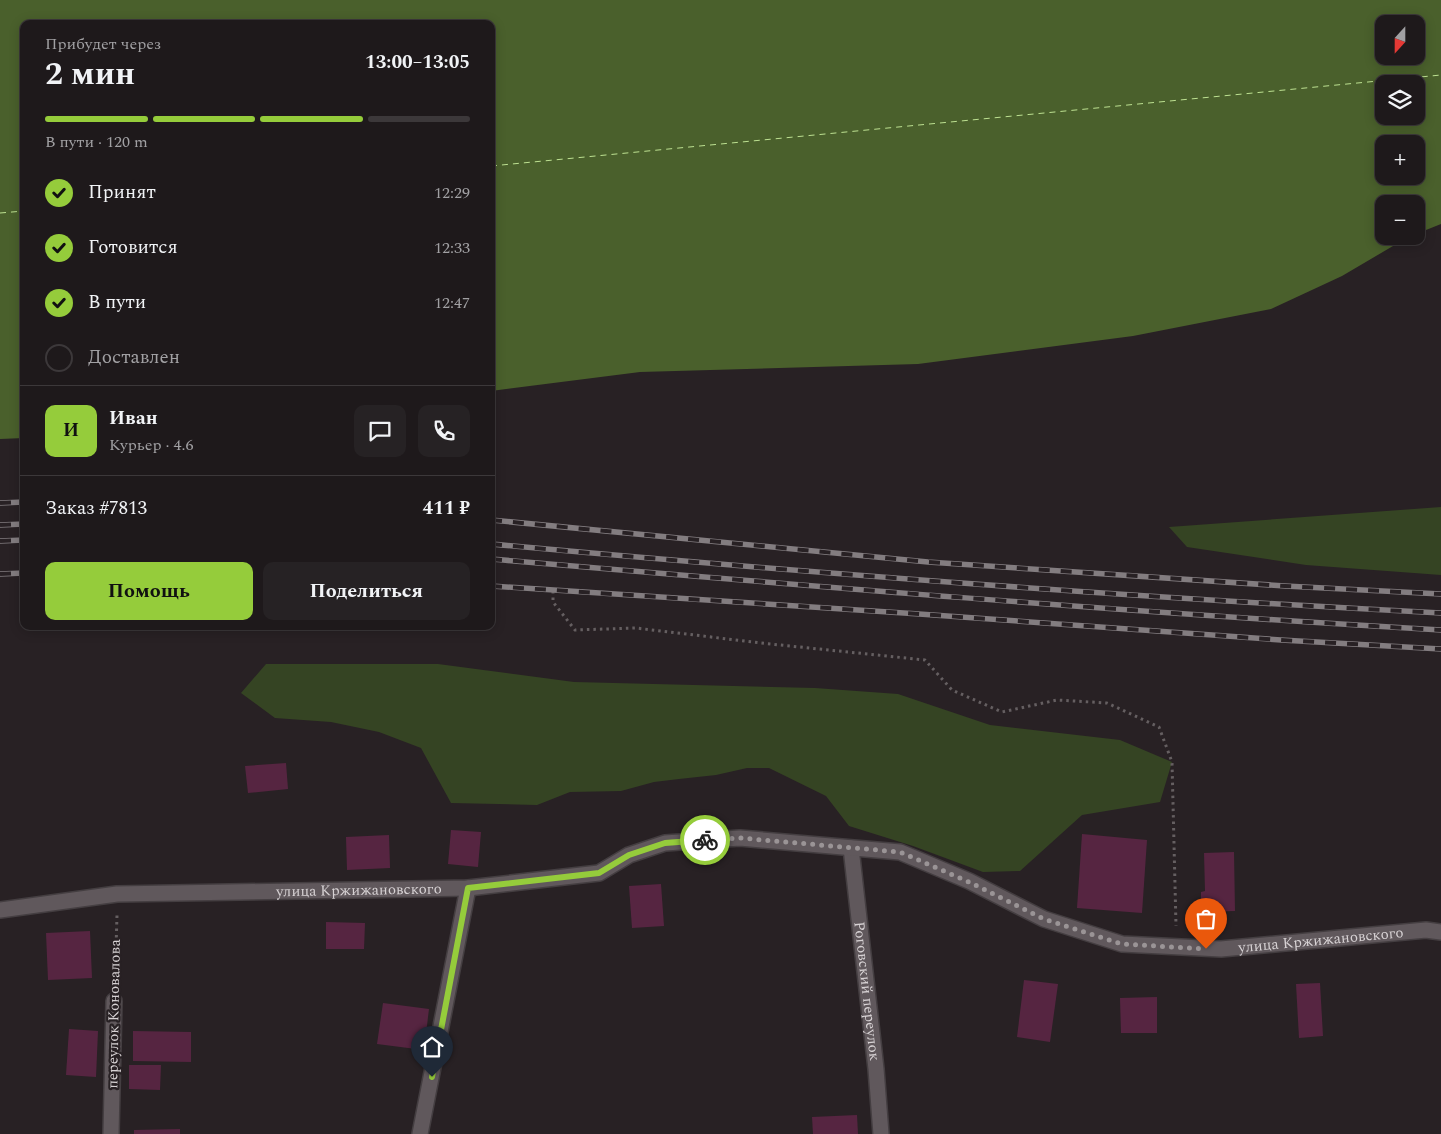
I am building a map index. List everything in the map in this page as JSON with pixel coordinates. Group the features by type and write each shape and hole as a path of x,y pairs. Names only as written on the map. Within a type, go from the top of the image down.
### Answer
{"street":[{"name":"улица Кржижановского","path":"0,910 117,894 468,888 599,873 629,855 665,843 740,838 900,852 969,882 1044,919 1122,944 1221,949 1426,930 1441,932"},
{"name":"Роговский переулок","path":"852,848 876,1069 881,1134"},
{"path":"420,1134 468,888"},
{"name":"переулок Коновалова","path":"111,1134 114,1001"}],"path":[{"path":"553,591 553,602 575,630 636,628 761,644 925,660 952,690 1002,712 1057,700 1107,703 1159,727 1172,762 1177,947"},
{"name":"переулок Коновалова","path":"114,1001 117,894"}],"shaded area":[{"path":"0,0 1441,0 1441,224 1425,230 1425,195 1375,195 1375,245 1395,245 1342,276 1271,309 1133,336 918,364 640,372 495,390 495,20 20,20 20,438 0,439"},
{"path":"1441,507 1441,575 1306,565 1187,547 1169,527"},
{"path":"266,664 438,664 574,682 815,688 898,694 990,725 1120,740 1172,762 1160,802 1082,815 1020,871 983,872 913,846 849,826 826,796 769,768 747,768 716,775 654,782 621,791 570,792 537,805 451,803 421,748 379,732 331,722 275,718 241,693"}],"building":[{"path":"286,763 288,789 248,793 245,766"},
{"path":"451,830 481,832 478,867 448,864"},
{"path":"1082,834 1147,840 1142,913 1077,908"},
{"path":"389,835 390,868 347,870 346,837"},
{"path":"1234,852 1235,911 1201,912 1201,892 1205,891 1204,853"},
{"path":"661,884 664,926 632,928 629,886"},
{"path":"326,922 365,923 364,949 326,949"},
{"path":"90,931 92,978 48,980 46,933"},
{"path":"1024,980 1058,984 1050,1042 1017,1037"},
{"path":"1320,983 1323,1036 1299,1038 1296,984"},
{"path":"1157,997 1157,1033 1121,1033 1120,998"},
{"path":"383,1003 429,1009 424,1050 377,1044"},
{"path":"69,1029 98,1031 96,1077 66,1075"},
{"path":"133,1031 191,1032 191,1062 133,1061"},
{"path":"129,1065 161,1065 160,1090 129,1089"},
{"path":"857,1115 858,1134 813,1134 812,1117"},
{"path":"180,1129 180,1134 134,1134 134,1130"}],"ferry route":[{"path":"495,166 1441,75"},
{"path":"0,213 20,211"}],"railway":[{"path":"0,503 20,502"},
{"path":"495,520 928,562 1285,586 1441,594"},
{"path":"0,525 20,524"},
{"path":"0,541 20,540"},
{"path":"495,544 728,565 966,583 1203,600 1441,613"},
{"path":"495,559 966,598 1441,630"},
{"path":"0,574 20,573"},
{"path":"495,586 1281,640 1441,649"}],"way so far":[{"path":"705,840 740,838 900,852 969,882 1044,919 1122,944 1206,949"}],"route":[{"path":"432,1077 468,888 599,873 629,855 665,843 705,840"}]}
